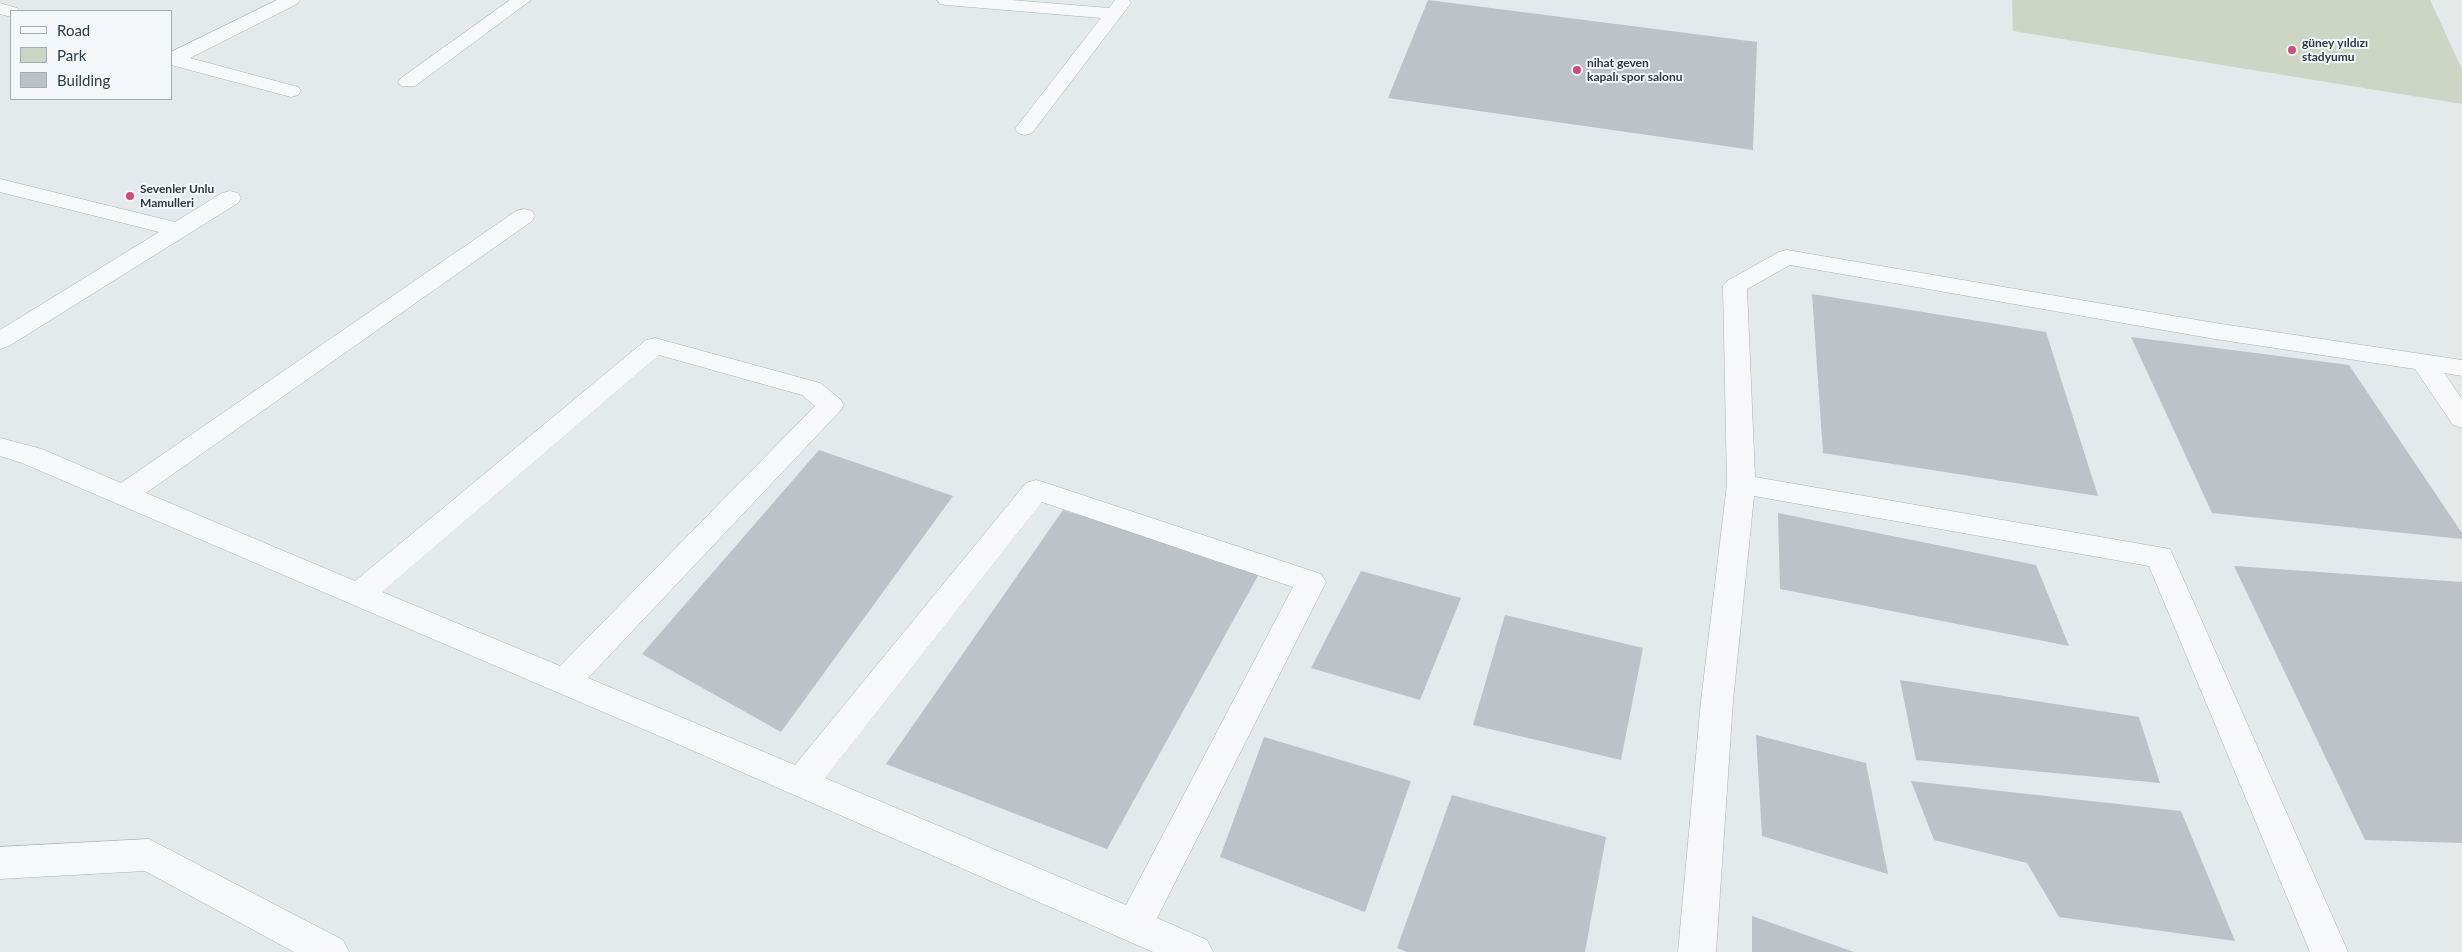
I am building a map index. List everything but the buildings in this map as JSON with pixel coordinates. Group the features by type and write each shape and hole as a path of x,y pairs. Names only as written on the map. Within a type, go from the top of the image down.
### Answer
{"street":[{"path":"172,59 291,0"},
{"path":"408,82 522,0"},
{"path":"946,0 1119,7"},
{"path":"1025,129 1119,7"},
{"path":"172,59 291,91"},
{"path":"0,185 178,230"},
{"path":"0,341 230,198"},
{"path":"123,495 524,216"},
{"path":"1697,952 1717,701 1742,484 1735,286 1787,257 2215,331 2462,368"},
{"path":"358,595 655,346 811,389 831,405 565,682"},
{"path":"2422,362 2462,419"},
{"path":"0,447 32,456 1194,952"},
{"path":"1742,484 2160,558 2329,952"},
{"path":"801,783 1036,490 1311,582 1134,926"},
{"path":"0,863 149,854 330,952"}],"green space":[{"name":"güney yıldızı stadyumu","path":"2012,0 2430,0 2462,69 2462,104 2013,31"}],"place":[{"name":"güney yıldızı stadyumu","path":"2292,50"},
{"name":"nihat geven kapalı spor salonu","path":"1577,70"},
{"name":"Sevenler Unlu Mamulleri","path":"130,196"}]}
